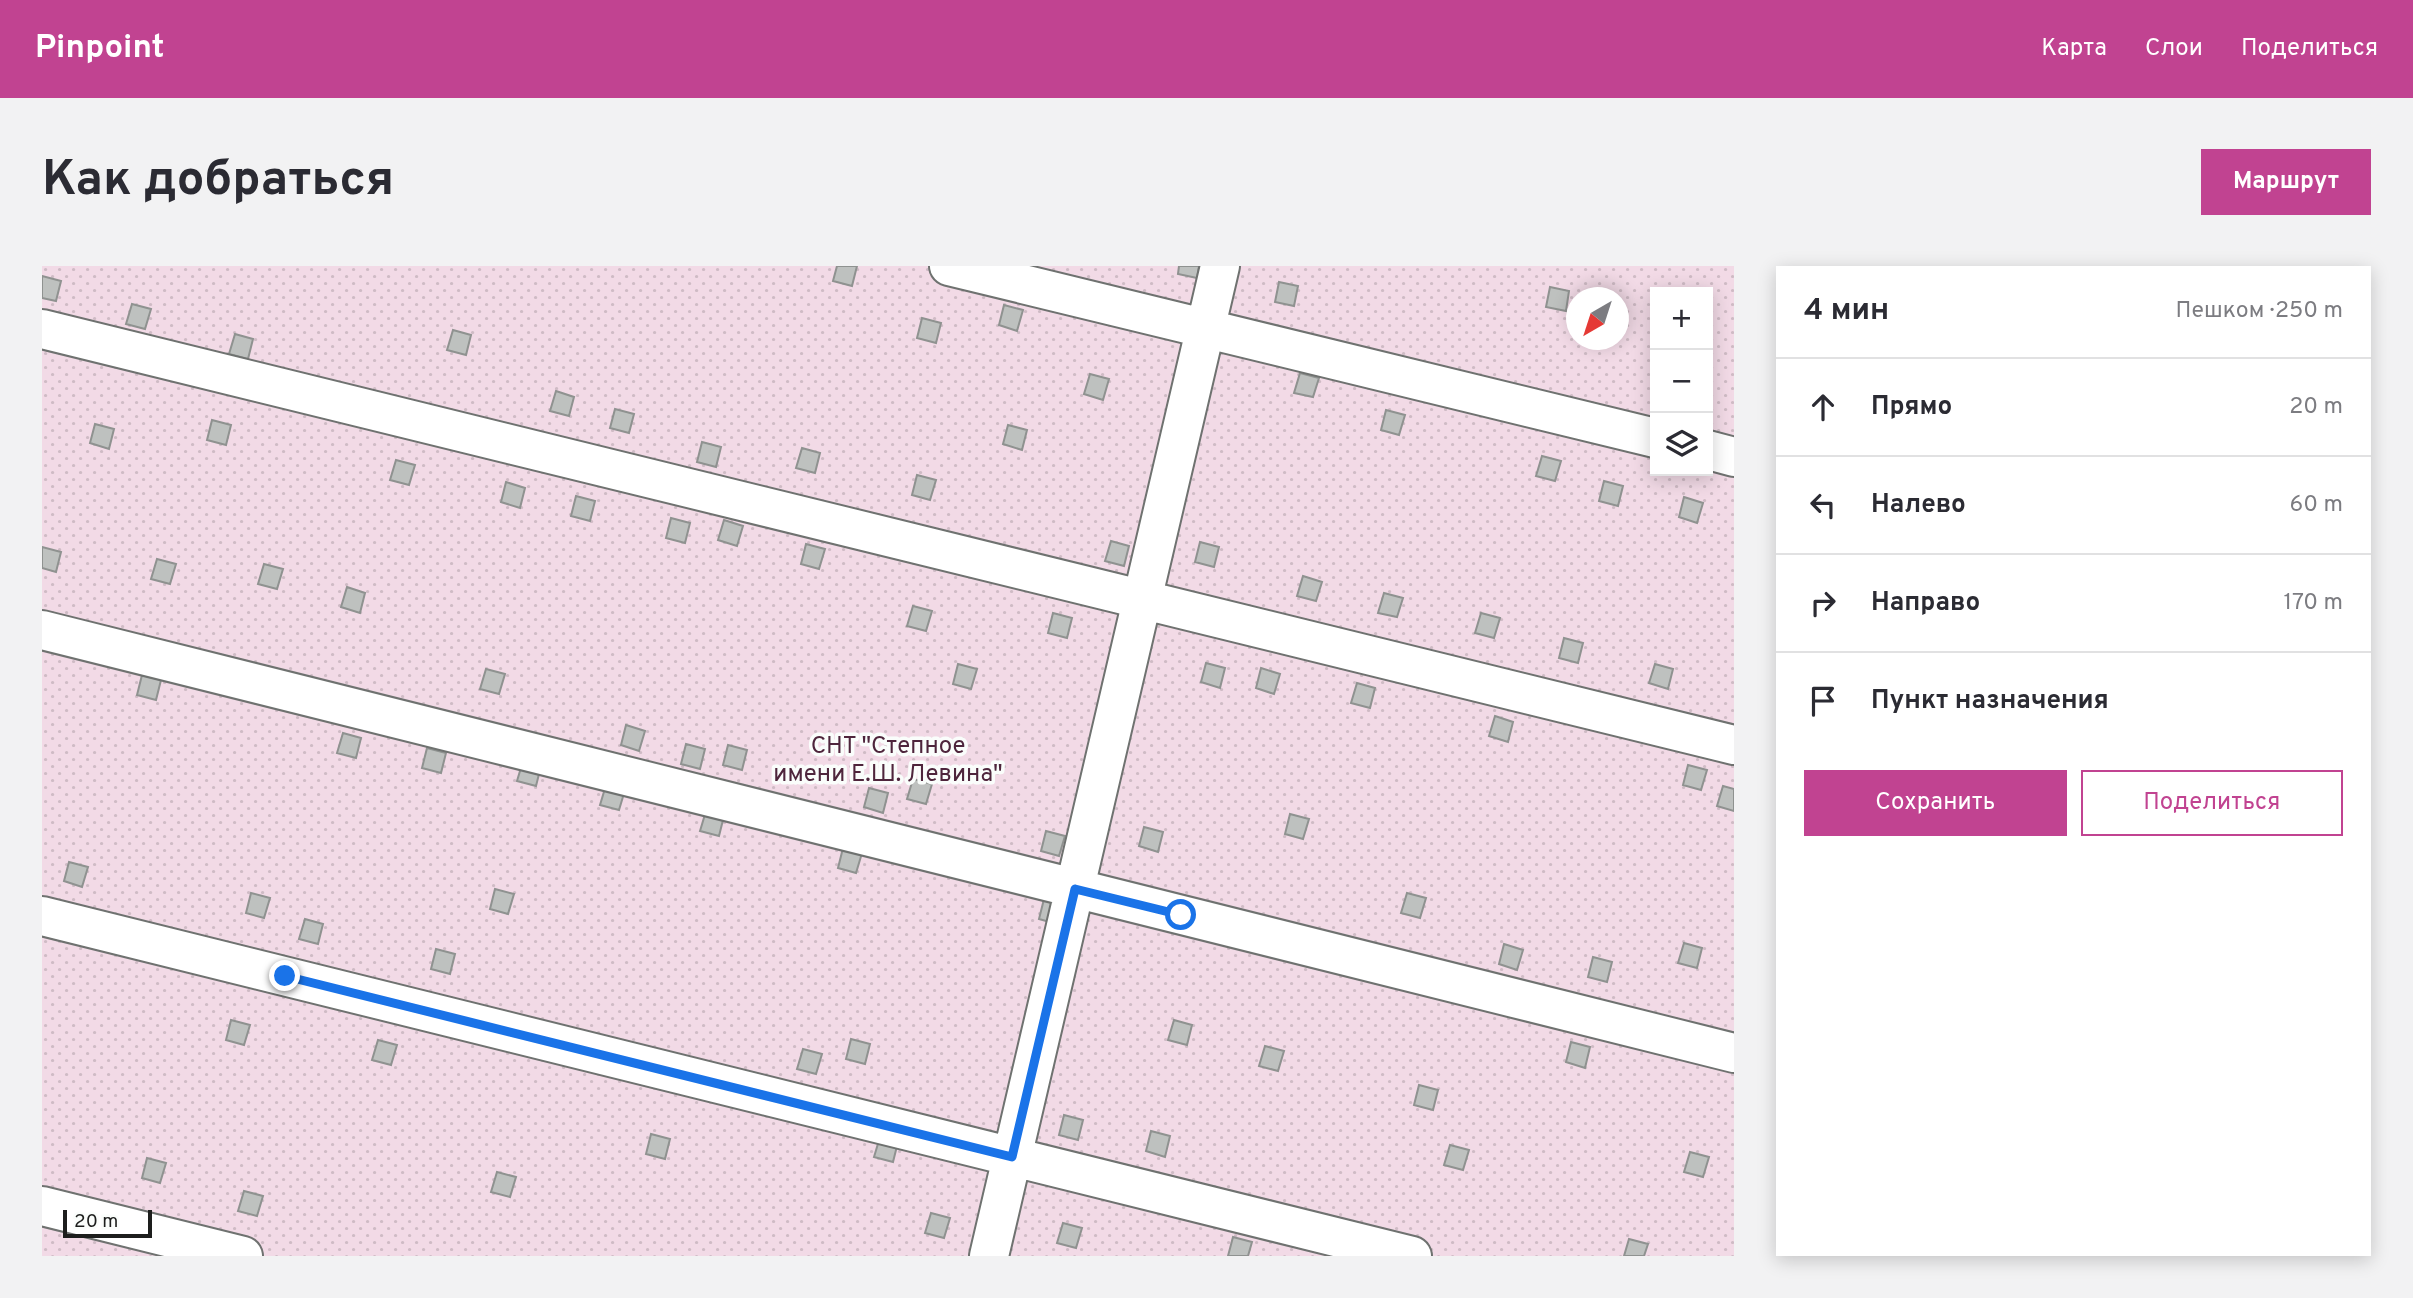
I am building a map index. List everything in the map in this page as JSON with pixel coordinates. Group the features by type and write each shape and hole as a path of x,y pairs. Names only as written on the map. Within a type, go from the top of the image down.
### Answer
{"street":[{"path":"950,266 1650,437"},
{"path":"989,1256 1220,266"},
{"path":"42,329 1734,745"},
{"path":"1713,451 1734,457"},
{"path":"42,630 1734,1054"},
{"path":"42,916 1412,1256"},
{"path":"42,1206 243,1256"}],"green space":[{"name":"СНТ \"Степное имени Е.Ш. Левина\"","path":"42,266 1734,266 1734,1256 42,1256"}],"building":[{"path":"837,266 857,266 852,286 833,281"},
{"path":"1179,266 1199,266 1197,278 1178,274"},
{"path":"42,276 61,281 56,301 42,298"},
{"path":"1279,282 1298,286 1294,306 1275,302"},
{"path":"1550,287 1566,290 1566,311 1546,307"},
{"path":"132,304 151,309 145,329 126,324"},
{"path":"1004,305 1023,310 1017,331 999,325"},
{"path":"922,318 941,323 936,343 917,338"},
{"path":"453,330 471,335 466,355 447,350"},
{"path":"235,334 253,339 248,359 229,354"},
{"path":"1300,373 1319,378 1313,397 1294,393"},
{"path":"1090,374 1109,379 1103,400 1084,394"},
{"path":"556,391 574,397 569,416 550,411"},
{"path":"615,409 634,414 629,433 610,428"},
{"path":"1386,410 1405,415 1399,435 1381,430"},
{"path":"212,420 231,425 226,445 207,440"},
{"path":"95,424 114,429 109,449 90,443"},
{"path":"1008,425 1027,430 1022,450 1003,444"},
{"path":"702,442 721,447 716,467 697,462"},
{"path":"802,448 820,453 815,473 796,468"},
{"path":"1542,456 1561,461 1555,481 1536,476"},
{"path":"396,460 415,465 409,485 390,480"},
{"path":"917,475 936,480 930,500 912,495"},
{"path":"1604,481 1623,486 1618,506 1599,501"},
{"path":"506,482 525,488 520,508 501,502"},
{"path":"576,496 595,501 590,521 571,516"},
{"path":"1684,497 1703,503 1697,523 1679,517"},
{"path":"671,518 690,523 685,543 666,538"},
{"path":"724,520 743,526 737,546 718,540"},
{"path":"1111,541 1129,546 1124,566 1105,561"},
{"path":"1200,542 1219,547 1214,567 1195,562"},
{"path":"806,544 825,549 819,569 801,564"},
{"path":"42,547 61,552 56,572 42,568"},
{"path":"157,559 176,564 170,584 151,579"},
{"path":"264,564 283,569 277,589 258,584"},
{"path":"1303,576 1322,582 1316,601 1297,596"},
{"path":"347,587 365,593 360,613 341,607"},
{"path":"1384,593 1403,598 1397,617 1378,613"},
{"path":"913,606 932,611 926,631 907,626"},
{"path":"1053,613 1072,618 1067,638 1048,633"},
{"path":"1481,613 1500,618 1494,638 1475,633"},
{"path":"1564,638 1583,643 1578,663 1559,658"},
{"path":"1206,663 1225,668 1220,688 1201,682"},
{"path":"958,664 977,669 971,689 953,684"},
{"path":"1655,664 1673,669 1668,689 1649,683"},
{"path":"1261,668 1280,674 1274,694 1256,688"},
{"path":"486,669 505,674 499,694 480,689"},
{"path":"142,675 161,680 156,700 137,695"},
{"path":"1357,683 1375,688 1370,708 1351,703"},
{"path":"1495,716 1513,722 1508,742 1489,736"},
{"path":"626,725 645,731 639,751 621,745"},
{"path":"343,733 361,738 356,758 337,753"},
{"path":"686,744 705,749 700,769 681,764"},
{"path":"728,745 747,750 742,770 723,765"},
{"path":"427,748 446,753 441,773 422,768"},
{"path":"523,761 541,766 536,786 517,781"},
{"path":"1688,765 1707,770 1701,790 1683,785"},
{"path":"913,779 932,784 926,804 907,799"},
{"path":"606,785 625,790 619,810 600,805"},
{"path":"1723,786 1734,789 1734,811 1717,806"},
{"path":"869,788 888,793 883,813 864,807"},
{"path":"706,811 724,816 719,836 700,831"},
{"path":"1290,814 1309,819 1303,839 1285,834"},
{"path":"1144,827 1163,832 1158,852 1139,846"},
{"path":"1046,831 1065,836 1059,856 1041,851"},
{"path":"843,848 862,853 856,873 838,868"},
{"path":"69,862 88,867 82,887 64,881"},
{"path":"495,889 514,894 508,914 490,909"},
{"path":"251,893 270,898 264,918 246,913"},
{"path":"1407,893 1426,898 1420,918 1401,913"},
{"path":"1044,899 1063,904 1057,924 1039,919"},
{"path":"305,919 323,924 318,944 299,939"},
{"path":"1684,943 1702,948 1697,968 1678,963"},
{"path":"1504,944 1523,950 1517,970 1499,964"},
{"path":"436,949 455,954 450,974 431,969"},
{"path":"1593,957 1612,962 1607,982 1588,977"},
{"path":"231,1020 250,1025 244,1045 226,1040"},
{"path":"1174,1020 1192,1025 1187,1045 1168,1040"},
{"path":"851,1039 870,1044 865,1064 846,1059"},
{"path":"378,1040 397,1045 391,1065 372,1060"},
{"path":"1571,1042 1590,1047 1585,1068 1566,1062"},
{"path":"1265,1046 1284,1051 1278,1071 1259,1066"},
{"path":"803,1049 822,1054 816,1074 797,1069"},
{"path":"1419,1085 1438,1090 1433,1110 1414,1105"},
{"path":"1064,1115 1083,1120 1078,1140 1059,1135"},
{"path":"1151,1131 1170,1136 1165,1157 1146,1151"},
{"path":"651,1134 670,1139 665,1159 646,1154"},
{"path":"880,1137 898,1142 893,1162 874,1157"},
{"path":"1450,1145 1469,1150 1463,1170 1444,1165"},
{"path":"1690,1152 1709,1157 1703,1177 1684,1172"},
{"path":"147,1158 166,1163 160,1183 142,1178"},
{"path":"497,1172 516,1177 510,1197 491,1192"},
{"path":"244,1191 263,1196 257,1216 238,1211"},
{"path":"931,1213 950,1218 944,1238 925,1233"},
{"path":"1063,1223 1082,1228 1076,1248 1057,1243"},
{"path":"1233,1237 1252,1242 1248,1256 1228,1256"},
{"path":"1629,1239 1648,1244 1644,1256 1624,1256"}],"route":[{"path":"285,976 1012,1157 1075,889 1181,915"}]}
